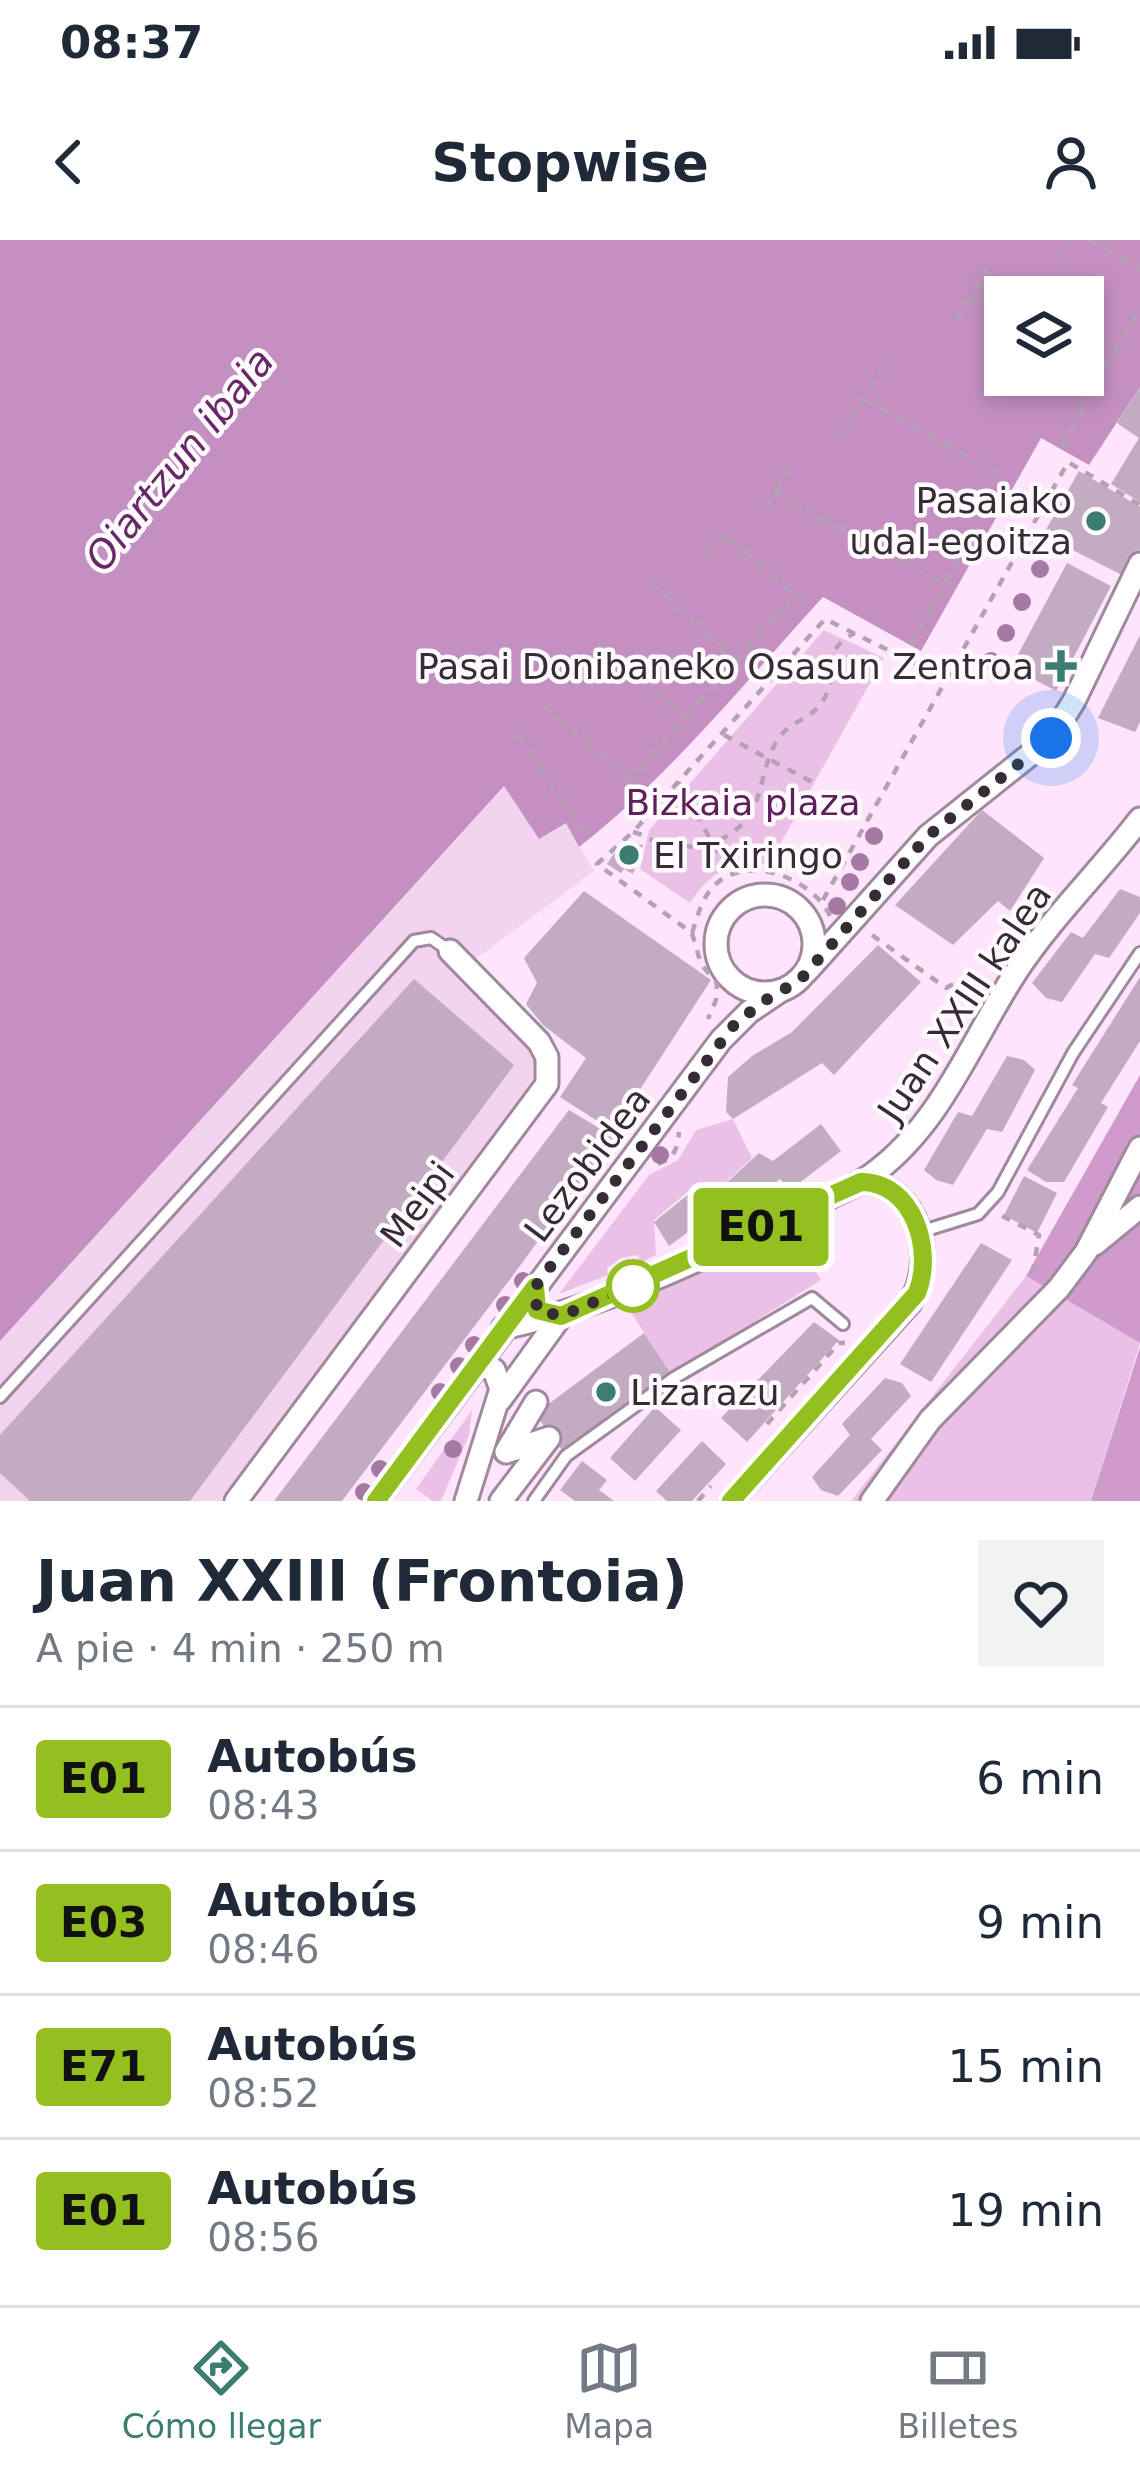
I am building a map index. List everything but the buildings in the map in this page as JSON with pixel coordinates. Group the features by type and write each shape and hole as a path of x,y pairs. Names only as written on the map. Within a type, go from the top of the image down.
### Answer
{"street":[{"path":"807,971 814,944 806,917 784,899 760,895 737,904 722,922 716,946 728,977 752,992 779,992 800,980 928,836 1051,738 1074,701 1140,564"},
{"name":"Juan XXIII kalea","path":"503,1328 561,1316 861,1182 885,1167 927,1120 1027,956 1140,819"},
{"name":"Meipi","path":"236,1501 547,1084 547,1058 539,1042 450,951"},
{"name":"Lezobidea","path":"721,1040 730,1008 728,977"},
{"name":"Lezobidea","path":"376,1501 721,1040 749,1012 779,992"},
{"path":"872,1501 930,1420 1059,1288 1086,1252 1140,1148"},
{"path":"731,1501 910,1303 925,1269 920,1232 909,1212 883,1186 861,1182"},
{"path":"1086,1252 1140,1207"},
{"path":"535,1287 537,1310 561,1316"},
{"name":"Juan XXIII kalea","path":"466,1501 496,1405 561,1316"},
{"path":"471,1371 482,1366 499,1375 496,1405"},
{"path":"506,1452 536,1402"},
{"path":"479,1461 549,1438 501,1501"}],"lane":[{"path":"0,1396 414,941 431,938 450,951"},
{"path":"920,1232 979,1214 998,1192 1073,1053 1140,953"},
{"path":"534,1501 566,1456 674,1378 812,1298 843,1324"}],"path":[{"path":"1057,259 1068,240"},
{"path":"1089,240 1140,268"},
{"path":"956,321 987,268"},
{"path":"971,297 984,304"},
{"path":"1061,448 1140,307"},
{"path":"843,436 886,360"},
{"path":"865,399 1004,478 911,645"},
{"path":"766,506 791,462"},
{"path":"699,1031 712,1014 717,983 701,964 692,933 704,900 730,874 750,870 775,874 823,900 1068,462 1140,505"},
{"path":"774,492 945,584"},
{"path":"706,555 725,534 811,610"},
{"path":"651,583 737,660"},
{"path":"544,706 630,780 795,596"},
{"path":"692,933 597,864 633,832 825,619 947,679"},
{"path":"633,832 688,848 732,835 755,806 768,759 785,730 810,718 828,692 836,645 855,634"},
{"path":"598,645 686,717"},
{"path":"721,734 814,783"},
{"path":"519,736 588,840"},
{"path":"678,782 730,874"},
{"path":"854,922 946,988 967,977 986,991"},
{"path":"651,1167 669,1160 678,1147"},
{"path":"986,1207 1039,1235"}],"shaded area":[{"path":"505,785 566,823 594,871 454,975 527,1044 536,1062 533,1082 220,1501 0,1501 0,1341"},
{"path":"1140,1075 1140,1343 1026,1276"},
{"path":"1140,1347 1140,1501 1091,1501"}],"green space":[{"name":"Bizkaia plaza","path":"824,630 884,658 769,864 723,870 690,903 640,869 649,830"},
{"path":"733,1119 752,1158 715,1192 698,1183 654,1220 656,1255 641,1262 637,1255 621,1258 607,1268 608,1275 559,1294 649,1175 678,1160 696,1130"},
{"path":"791,1230 821,1280 671,1374 626,1305"},
{"path":"1026,1276 1140,1343 1091,1501 851,1501"},
{"path":"472,1410 469,1435 441,1501 433,1501 416,1489"}],"water":[{"name":"Oiartzun ibaia","path":"0,240 1140,240 1140,387 1089,465 1041,438 921,651 823,597 676,759 579,847 566,823 539,839 504,786 0,1341"}],"bus line":[{"name":"E01","path":"376,1501 535,1287 537,1310 561,1316 861,1182 883,1186 909,1212 923,1240 925,1269 917,1293 731,1501"}],"place":[{"name":"Pasaiako udal-egoitza","path":"1096,521"},
{"name":"Pasai Donibaneko Osasun Zentroa","path":"1061,666"},
{"name":"El Txiringo","path":"629,855"},
{"name":"Lizarazu","path":"606,1392"}],"route":[{"path":"633,1286 561,1316 537,1310 534,1299 535,1287 734,1025 800,980 928,836 1051,738"}]}
